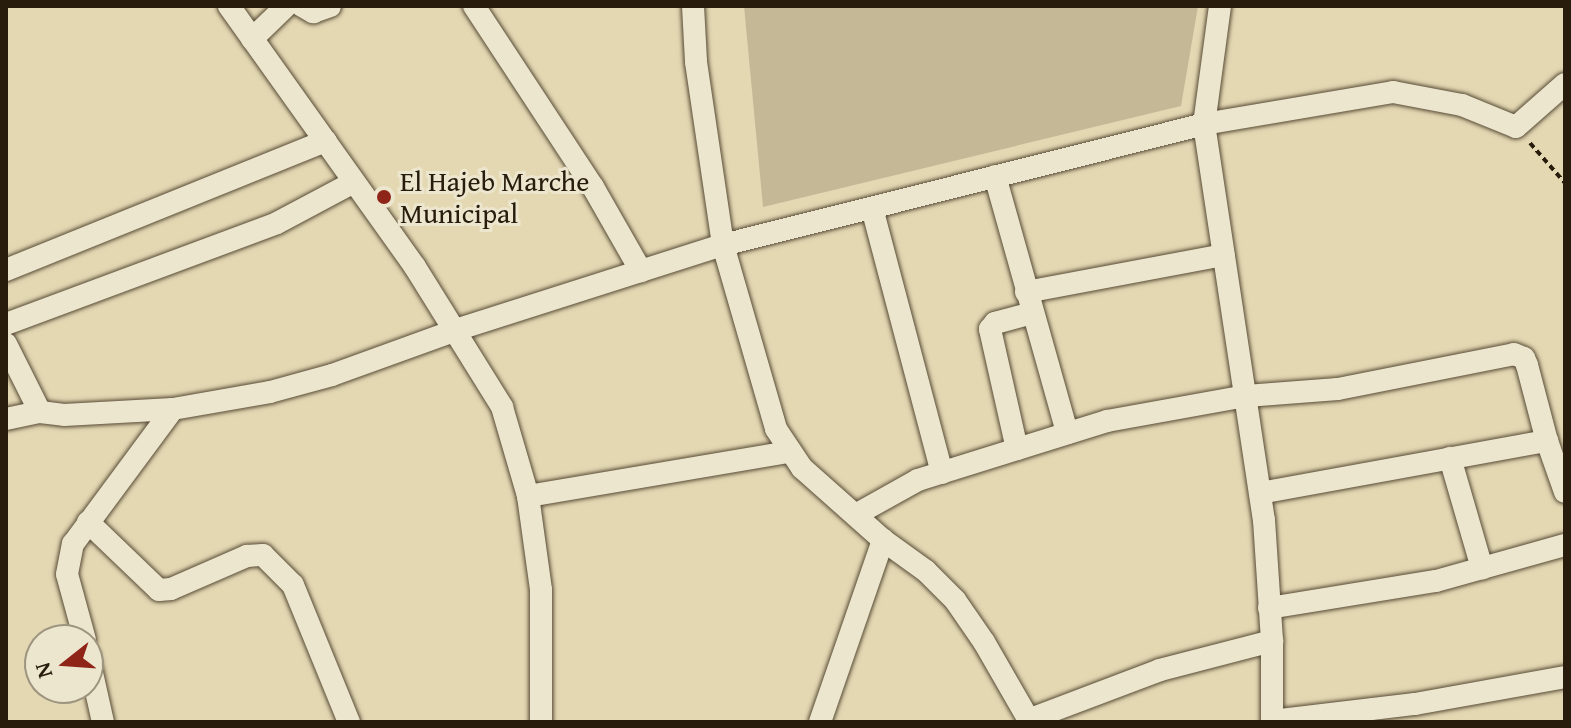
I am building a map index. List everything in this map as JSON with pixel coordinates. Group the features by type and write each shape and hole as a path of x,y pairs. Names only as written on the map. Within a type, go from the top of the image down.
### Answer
{"street":[{"path":"229,6 456,330 502,407 528,496 541,590 541,722"},
{"path":"252,39 286,6"},
{"path":"302,6 313,12 330,6"},
{"path":"474,6 593,187 641,271"},
{"path":"693,6 696,62 723,245 776,429 802,468 883,540 926,571 955,600 984,642 1029,721 1160,670 1272,641"},
{"path":"1220,6 1204,124 1260,493 1272,641 1272,722 1415,704 1565,677"},
{"path":"6,419 40,412 73,415 173,409 301,383 723,245 1204,124 1393,92 1462,105 1516,127 1565,84"},
{"path":"6,270 326,141"},
{"path":"995,176 1067,433"},
{"path":"6,324 277,223 354,182"},
{"path":"872,208 942,473"},
{"path":"1017,449 990,329 995,323 1029,302 1224,255"},
{"path":"6,344 40,412"},
{"path":"857,514 901,488 942,473 1067,433 1155,410 1246,396 1338,389 1520,355 1527,365 1547,441 1565,492"},
{"path":"81,624 67,574 73,544 173,409"},
{"path":"1260,493 1547,441"},
{"path":"528,496 789,452"},
{"path":"1450,458 1482,568"},
{"path":"88,522 159,590 171,589 247,556 263,555 293,585 341,719"},
{"path":"820,722 883,540"},
{"path":"1269,608 1436,581 1565,545"}],"path":[{"path":"1516,127 1565,183"}],"shaded area":[{"path":"744,6 1198,6 1181,106 763,207"}],"place":[{"name":"El Hajeb Marche Municipal","path":"384,197"}]}
